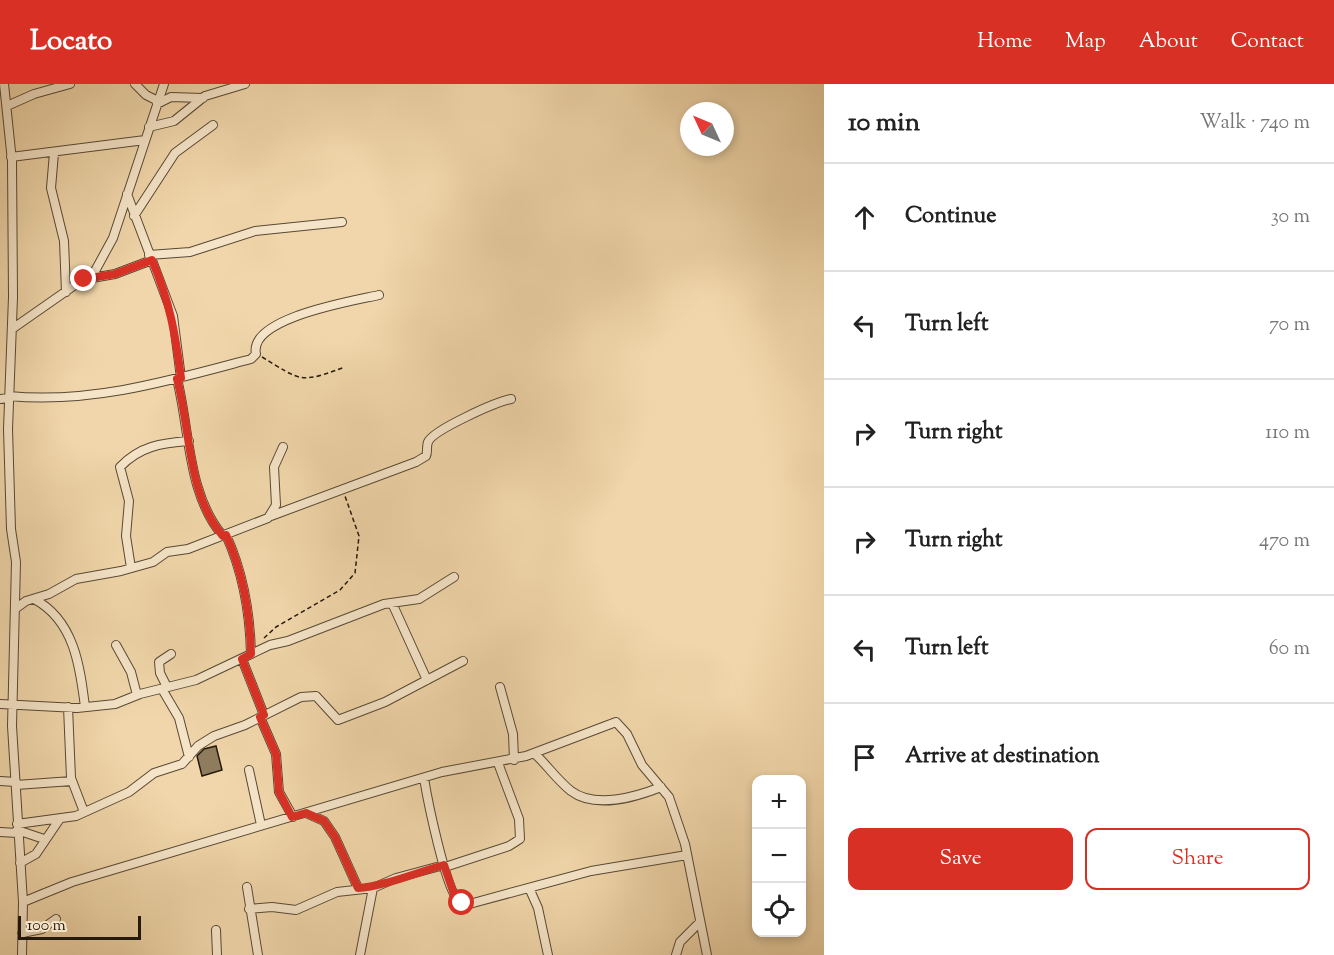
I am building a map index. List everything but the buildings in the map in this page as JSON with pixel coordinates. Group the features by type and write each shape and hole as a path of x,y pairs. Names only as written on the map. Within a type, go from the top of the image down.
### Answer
{"street":[{"path":"4,84 11,157 12,329 9,459 16,562 13,704 17,829 23,902 22,955"},
{"path":"4,102 70,84"},
{"path":"135,84 157,103"},
{"path":"12,329 95,271 106,254 164,84"},
{"path":"157,103 171,97 202,98 245,84"},
{"path":"149,127 174,121 188,113 202,98"},
{"path":"134,216 175,153 213,126"},
{"path":"11,157 145,140"},
{"path":"54,153 51,188 64,241 66,292"},
{"path":"127,194 173,316 179,379 198,489 212,523 224,536 238,565 247,608 251,654"},
{"path":"84,279 115,274 150,257 190,252 255,231 342,222"},
{"path":"0,399 111,393 179,379 251,359 256,354 255,343 261,335 286,319 379,295"},
{"path":"15,609 85,576 153,562 167,552 188,549 398,470 424,458 428,454 428,443 432,437 496,402 510,399"},
{"path":"131,568 126,536 129,501 120,467 144,448 156,444 189,441"},
{"path":"271,516 276,505 274,467 283,447"},
{"path":"0,460 9,459"},
{"path":"0,509 11,511"},
{"path":"0,704 86,707 115,704 137,695 196,680 264,648 392,603 419,599 454,577"},
{"path":"34,599 58,616 73,643 80,663 86,707"},
{"path":"392,603 428,680"},
{"path":"116,645 131,672 137,695"},
{"path":"171,654 159,662 160,673 179,718 189,757"},
{"path":"242,659 276,754 279,792 292,817"},
{"path":"0,832 84,813 129,792 154,773 182,764 198,746 214,736 301,697 311,695 321,701 338,720 385,702 463,661"},
{"path":"500,687 514,740 514,760"},
{"path":"68,707 72,781 84,813"},
{"path":"23,902 72,882 261,825 424,778 535,754 616,722 627,734 642,765 669,797 687,855 707,955"},
{"path":"535,754 566,786 581,796 621,801 661,787"},
{"path":"249,909 272,907 296,910 337,892 373,888 396,878 445,866 509,846 520,839 519,819 498,763"},
{"path":"249,770 261,825"},
{"path":"424,778 445,866 455,897 467,904 530,890 591,871 687,855"},
{"path":"0,781 16,783 72,781"},
{"path":"306,813 324,821 335,837 358,888"},
{"path":"20,863 36,854 59,820"},
{"path":"17,829 44,839"},
{"path":"247,887 258,955"},
{"path":"360,955 373,888"},
{"path":"530,890 538,908 548,955"},
{"path":"22,933 42,929 56,919"},
{"path":"676,955 680,942 700,922"},
{"path":"216,930 217,955"}],"path":[{"path":"256,354 303,380 345,367"},
{"path":"264,648 267,634 321,604 340,590 355,573 359,536 342,490"}],"route":[{"path":"84,279 101,278 152,260 162,282 173,316 181,378 177,379 198,489 212,523 223,536 226,535 238,565 247,608 251,654 242,659 264,715 260,717 276,754 279,766 279,792 292,817 306,813 324,821 335,837 358,888 373,888 396,878 444,865 455,897 462,903"}]}
